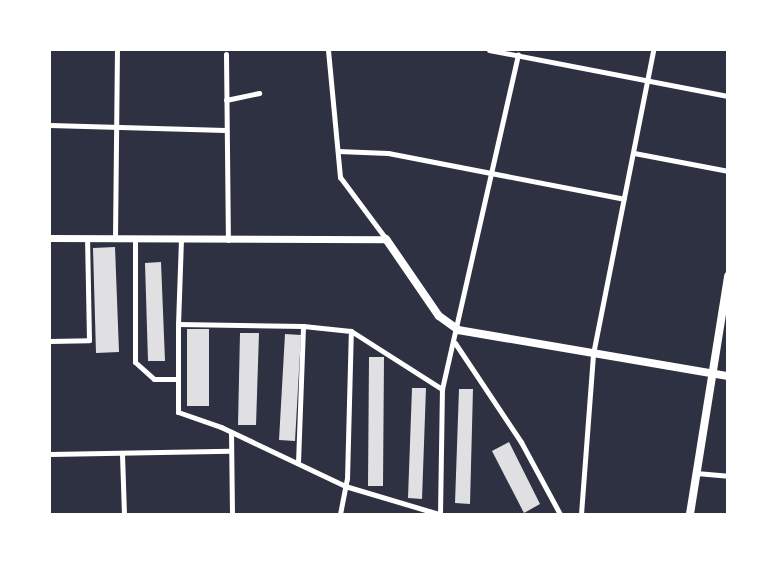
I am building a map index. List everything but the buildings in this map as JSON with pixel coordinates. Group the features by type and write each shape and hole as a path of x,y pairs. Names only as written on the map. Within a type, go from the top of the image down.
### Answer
{"main road":[{"path":"386,239 439,316 458,330 728,376"},
{"path":"690,514 694,472 728,276"}],"street":[{"path":"115,238 117,50"},
{"path":"328,50 340,177 386,239"},
{"path":"491,50 728,96"},
{"path":"581,514 593,354 653,50"},
{"path":"226,54 225,130 228,240"},
{"path":"181,239 178,412 231,432 345,486 412,508 439,514 442,389 455,343 494,173 518,55"},
{"path":"226,100 259,93"},
{"path":"50,125 225,130"},
{"path":"338,151 388,153 624,199"},
{"path":"634,153 728,171"},
{"path":"50,238 386,239"},
{"path":"50,341 89,340 87,239"},
{"path":"135,239 135,362 154,379 178,379"},
{"path":"178,324 303,326 351,331 442,389"},
{"path":"298,463 303,326"},
{"path":"340,514 345,486 351,331"},
{"path":"455,343 521,442 560,514"},
{"path":"231,432 232,514"},
{"path":"50,454 230,451"},
{"path":"122,454 124,514"},
{"path":"694,472 728,476"},
{"path":"408,514 412,508"}]}
